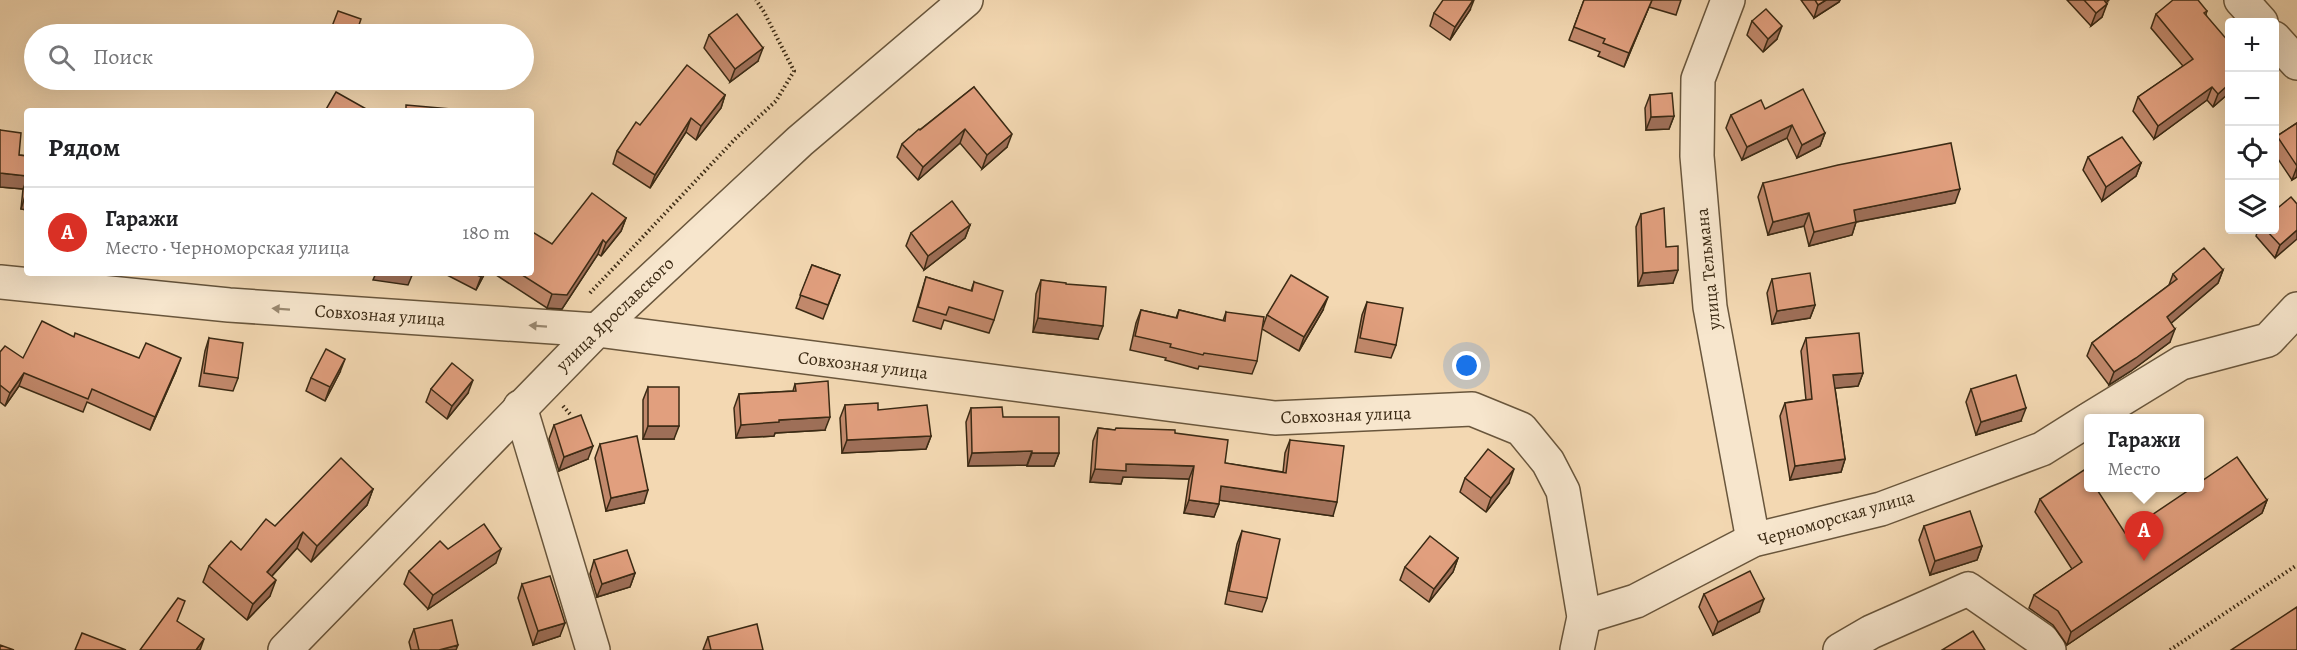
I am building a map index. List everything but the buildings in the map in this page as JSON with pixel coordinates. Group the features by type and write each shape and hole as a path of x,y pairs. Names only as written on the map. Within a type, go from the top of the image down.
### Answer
{"street":[{"name":"улица Ярославского","path":"285,650 597,330 800,141 966,0"},
{"name":"улица Тельмана","path":"1728,0 1698,79 1697,156 1710,307 1753,540"},
{"path":"2241,0 2257,18"},
{"path":"2279,43 2297,63"},
{"name":"Совхозная улица","path":"0,282 229,305 597,330 1275,418 1472,410 1521,429 1548,462 1563,491 1584,617"},
{"name":"Черноморская улица","path":"2098,414 2181,363 2268,340 2297,309"},
{"path":"520,407 593,650"},
{"name":"Черноморская улица","path":"1584,617 1636,601 1753,540 1881,509 2043,449 2084,423"},
{"path":"1840,650 1877,641 1968,589 2042,640 2049,650"},
{"path":"1577,650 1584,617"}],"path":[{"path":"589,294 729,145 776,101 794,71 756,0"},
{"path":"543,384 570,414"},
{"path":"2170,650 2297,565"}],"place":[{"name":"Гаражи","path":"2144,561"}]}
